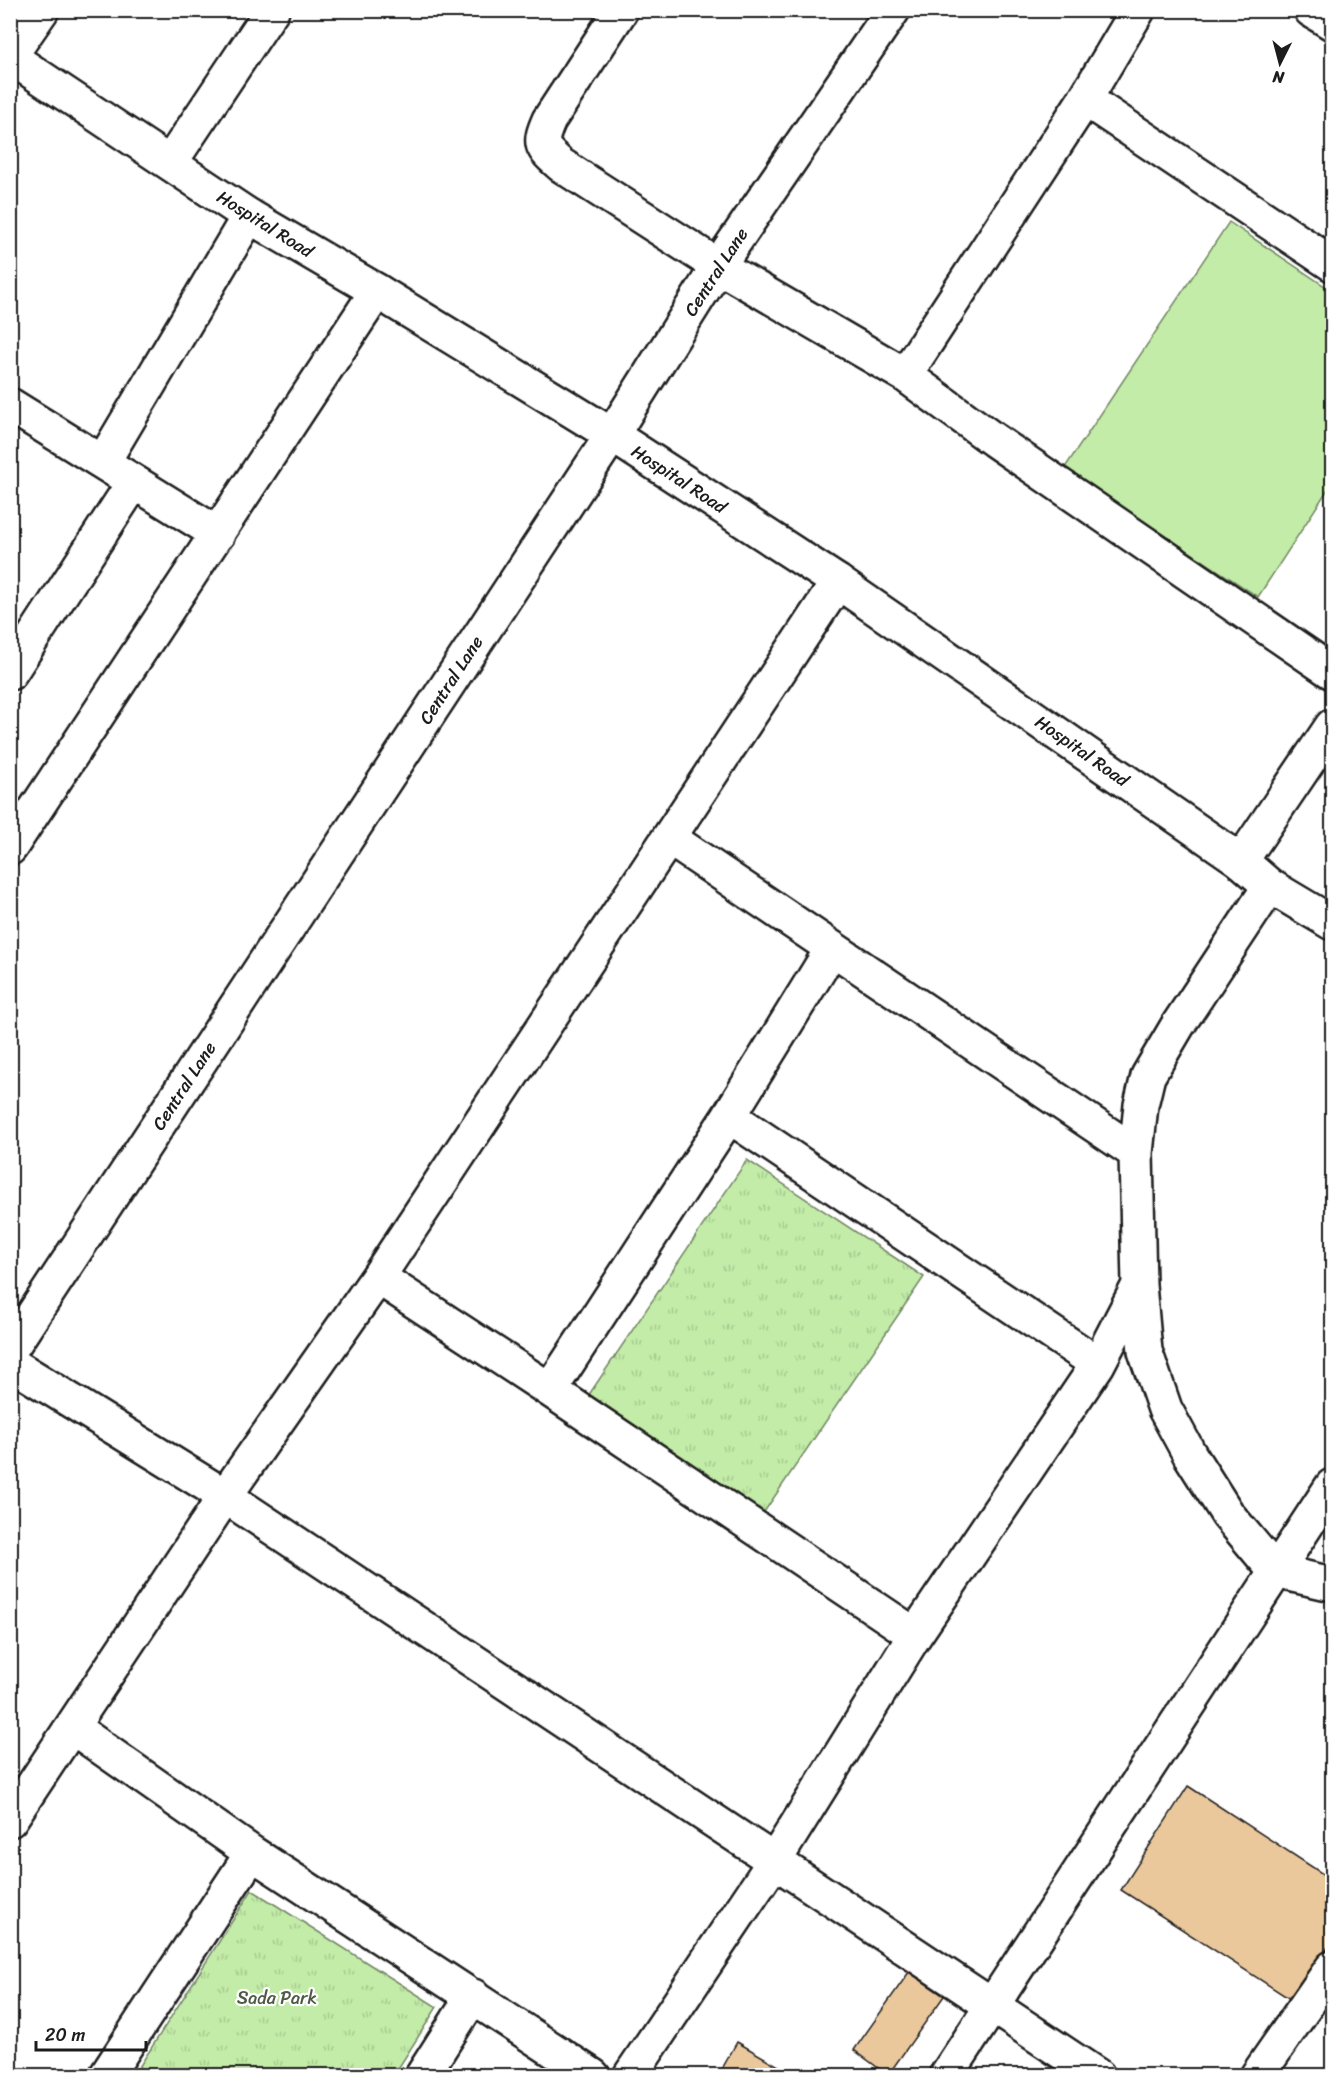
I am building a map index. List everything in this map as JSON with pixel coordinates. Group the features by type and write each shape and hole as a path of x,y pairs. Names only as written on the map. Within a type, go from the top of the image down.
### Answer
{"street":[{"path":"10,57 42,10"},
{"path":"170,163 272,10"},
{"path":"621,10 549,120 542,137 545,151 561,165 718,266 905,375 994,440 1332,672"},
{"name":"Central Lane","path":"10,1350 612,435 718,266 893,10"},
{"path":"905,375 1084,99 1138,10"},
{"path":"1311,10 1332,23"},
{"name":"Hospital Road","path":"10,57 249,216 377,291 612,435 838,582 1241,861 1270,886 1332,923"},
{"path":"1084,99 1332,264"},
{"path":"103,462 249,216"},
{"path":"10,848 377,291"},
{"path":"10,405 218,534"},
{"path":"10,674 134,482"},
{"path":"10,1820 225,1496 378,1277 838,582"},
{"path":"1241,861 1332,726"},
{"path":"669,838 1136,1153"},
{"path":"1270,886 1178,1025 1149,1076 1141,1105 1136,1153 1139,1285 1145,1351 1165,1409 1190,1455 1228,1515 1275,1570 1332,1584"},
{"path":"550,1390 729,1116 832,949"},
{"path":"729,1116 1098,1365"},
{"path":"378,1277 915,1635"},
{"path":"630,2076 774,1860 915,1635 1098,1365 1139,1285"},
{"path":"10,1363 225,1496 1098,2076"},
{"path":"946,2076 1332,1486"},
{"path":"72,1727 252,1853 593,2076"},
{"path":"106,2076 252,1853"},
{"path":"1257,2076 1332,1968"},
{"path":"422,2076 473,1996"}],"green space":[{"path":"1229,222 1332,291 1332,483 1258,597 1064,469"},
{"path":"747,1160 924,1277 760,1518 584,1402"},
{"name":"Sada Park","path":"252,1890 437,2007 394,2075 134,2075"}],"building":[{"path":"1188,1786 1332,1880 1332,1941 1293,2001 1121,1890"},
{"path":"909,1972 944,1996 888,2075 854,2050"},
{"path":"737,2042 796,2076 718,2076"}]}
